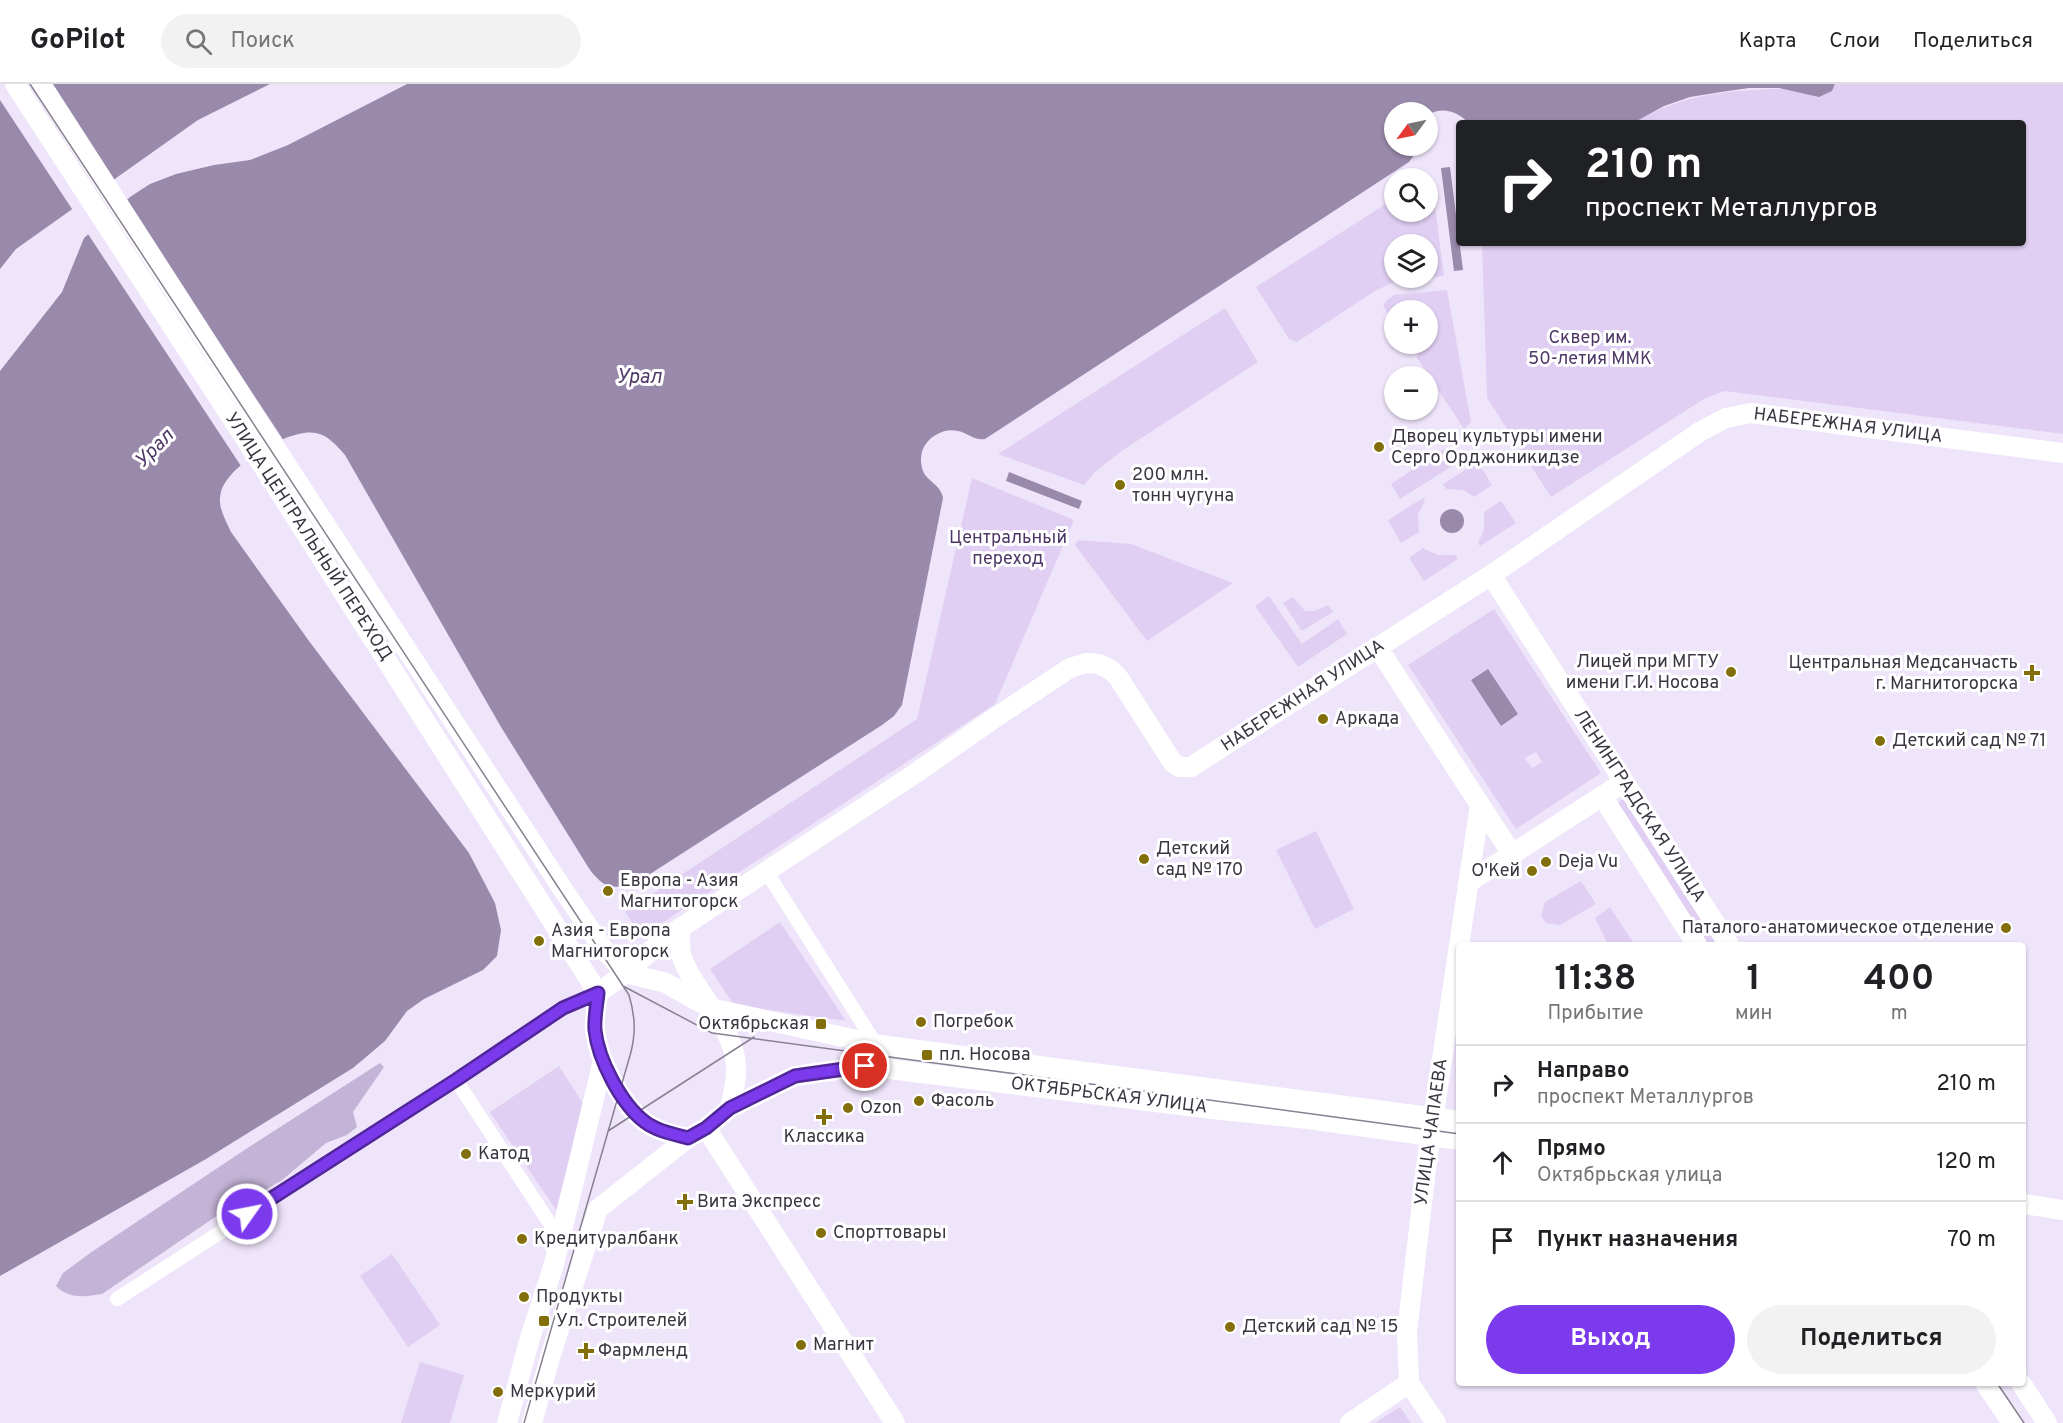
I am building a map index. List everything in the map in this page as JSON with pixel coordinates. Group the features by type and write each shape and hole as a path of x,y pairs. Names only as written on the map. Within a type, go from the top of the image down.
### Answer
{"main road":[{"name":"УЛИЦА ЦЕНТРАЛЬНЫЙ ПЕРЕХОД","path":"15,84 263,466 598,993"},
{"name":"УЛИЦА ЦЕНТРАЛЬНЫЙ ПЕРЕХОД","path":"41,84 583,919 604,950 626,973"},
{"name":"НАБЕРЕЖНАЯ УЛИЦА","path":"626,973 680,928 1077,665 1099,664 1111,670 1118,676 1173,763 1186,768 1198,764 1491,575 1701,431 1726,418 1751,413 2063,453"},
{"name":"ЛЕНИНГРАДСКАЯ УЛИЦА","path":"1491,575 1728,942"},
{"path":"1378,648 1512,854"},
{"path":"1469,882 1624,782"},
{"name":"ЛЕНИНГРАДСКАЯ УЛИЦА","path":"1602,796 1695,942"},
{"name":"УЛИЦА ЧАПАЕВА","path":"1460,942 1480,805"},
{"path":"532,1423 550,1354 598,1209 730,1108 736,1082 735,1054 726,1031 682,959 680,928"},
{"name":"УЛИЦА ЧАПАЕВА","path":"1409,1383 1407,1332 1432,1126 1456,968"},
{"path":"688,1138 664,1132 644,1122 621,1095 603,1061 595,1029 598,993 626,973 666,983 710,1008"},
{"name":"ОКТЯБРЬСКАЯ УЛИЦА","path":"710,1008 875,1043 1432,1126 1456,1138"},
{"path":"507,1423 530,1338 555,1264 603,1061"},
{"name":"ОКТЯБРЬСКАЯ УЛИЦА","path":"730,1108 795,1076 865,1066 1308,1119 1432,1126 1456,1121"},
{"path":"706,1128 895,1423"},
{"path":"2026,1204 2063,1210"},
{"path":"1350,1423 1409,1383 1436,1423"},
{"path":"1987,1386 2012,1423"},
{"path":"2024,1386 2047,1423"}],"street":[{"path":"766,871 875,1043"},
{"path":"117,1299 456,1080 563,1008 598,993"},
{"path":"456,1080 560,1239 586,1246"}],"green space":[{"name":"Сквер им. 50-летия ММК","path":"1835,84 2063,84 2063,434 1724,391 1704,399 1551,497 1487,398 1482,246 2026,246 2026,120 1639,120 1682,101 1706,96 1756,90 1834,87"},
{"path":"1384,205 1384,222 1437,222 1444,276 1438,277 1438,234 1384,234 1384,287 1297,342 1289,339 1256,287"},
{"path":"1447,290 1471,422 1464,429 1438,390 1438,366 1422,366 1417,358 1418,354 1438,354 1438,300 1387,300 1394,295"},
{"path":"1225,308 1258,362 1123,450 1095,472 1084,485 998,454"},
{"path":"1444,449 1454,465 1400,499 1391,484"},
{"path":"1478,462 1492,485 1474,497 1464,490 1446,489 1443,484"},
{"name":"Центральный переход","path":"972,478 1074,520 995,704 662,923 644,931 637,928 625,912 917,719"},
{"path":"1423,498 1425,501 1418,515 1419,532 1401,543 1388,520"},
{"path":"1501,501 1516,523 1480,546 1478,543 1484,530 1484,512"},
{"path":"1078,540 1131,544 1233,583 1147,641 1075,545"},
{"path":"1423,548 1438,555 1455,555 1458,559 1424,581 1409,558"},
{"path":"1269,596 1302,644 1338,619 1347,634 1298,667 1255,606"},
{"path":"1293,597 1305,611 1315,611 1328,605 1333,612 1302,631 1283,603"},
{"path":"1494,609 1601,773 1516,829 1408,665","holes":["1536,752 1542,762 1532,768 1525,758"]},
{"path":"1627,797 1721,940 1705,942 1615,804"},
{"path":"1316,831 1354,909 1315,929 1276,850"},
{"path":"1581,881 1596,904 1560,925 1546,923 1541,916 1545,902"},
{"path":"1610,907 1633,942 1607,942 1595,918"},
{"path":"780,922 846,1021 734,1005 710,969"},
{"path":"559,1066 584,1105 556,1210 490,1112"},
{"path":"392,1254 440,1325 408,1347 360,1276"},
{"path":"420,1362 464,1375 450,1423 401,1423"},
{"path":"1400,1407 1411,1423 1375,1423"}],"shaded area":[{"path":"380,1063 384,1067 353,1112 357,1127 347,1135 326,1143 281,1181 221,1213 102,1294 72,1295 56,1286 63,1273 93,1251"}],"water":[{"path":"0,84 270,84 198,120 16,249 0,269"},
{"name":"Урал","path":"407,84 1835,84 1832,91 1819,97 1779,88 1749,88 1690,97 1664,106 1638,120 1465,120 1450,111 1438,111 1438,102 1384,102 1384,156 1414,156 1409,162 1400,168 1384,168 1384,178 985,439 978,439 958,431 948,431 935,435 928,441 922,453 922,468 926,476 942,493 943,498 902,705 894,716 882,725 633,885 608,886 590,870 501,727 345,455 328,438 316,433 291,436 261,450 235,471 221,492 220,502 226,522 309,641 469,853 495,903 501,930 497,956 483,970 424,999 407,1011 385,1041 353,1068 206,1159 0,1276 0,371 62,292 84,238 130,197 150,184 176,174 250,160 288,145"},
{"path":"1450,167 1456,215 1456,246 1460,246 1463,270 1454,271 1441,168"},
{"path":"1009,472 1082,501 1079,509 1006,481"},
{"path":"1452,509 1457,510 1463,516 1463,526 1457,532 1452,533 1447,532 1441,526 1440,521 1441,516 1447,510"},
{"path":"1488,669 1518,714 1501,726 1471,680"}],"pier":[{"path":"0,84 49,84 114,183 74,212 0,100"},
{"path":"124,198 284,441 267,450 243,469 86,231"}],"tram line":[{"path":"30,84 629,995 634,1024 631,1052 524,1423"},
{"path":"623,986 712,1033 1456,1133"},
{"path":"608,1131 754,1037"},
{"path":"1999,1386 2024,1423"}],"place":[{"name":"Дворец культуры имени Серго Орджоникидзе","path":"1379,447"},
{"name":"200 млн. тонн чугуна","path":"1120,485"},
{"name":"Лицей при МГТУ имени Г.И. Носова","path":"1731,672"},
{"name":"Центральная Медсанчасть г. Магнитогорска","path":"2032,673"},
{"name":"Аркада","path":"1323,719"},
{"name":"Детский сад № 71","path":"1880,741"},
{"name":"Детский сад № 170","path":"1144,859"},
{"name":"Deja Vu","path":"1546,862"},
{"name":"О'Кей","path":"1532,871"},
{"name":"Европа - Азия Магнитогорск","path":"608,891"},
{"name":"Паталого-анатомическое отделение","path":"2006,928"},
{"name":"Азия - Европа Магнитогорск","path":"539,941"},
{"name":"Погребок","path":"921,1022"},
{"name":"Октябрьская","path":"821,1024"},
{"name":"пл. Носова","path":"927,1055"},
{"name":"Фасоль","path":"919,1101"},
{"name":"Ozon","path":"848,1108"},
{"name":"Классика","path":"824,1117"},
{"name":"Катод","path":"466,1154"},
{"name":"Вита Экспресс","path":"685,1202"},
{"name":"Спорттовары","path":"821,1233"},
{"name":"Кредитуралбанк","path":"522,1239"},
{"name":"Продукты","path":"524,1297"},
{"name":"Ул. Строителей","path":"544,1321"},
{"name":"Детский сад № 15","path":"1230,1327"},
{"name":"Магнит","path":"801,1345"},
{"name":"Фармленд","path":"586,1351"},
{"name":"Меркурий","path":"498,1392"}],"route":[{"path":"247,1214 456,1080 563,1008 598,993 595,1029 603,1061 621,1095 644,1122 664,1132 688,1138 706,1128 730,1108 795,1076 865,1066"}]}
